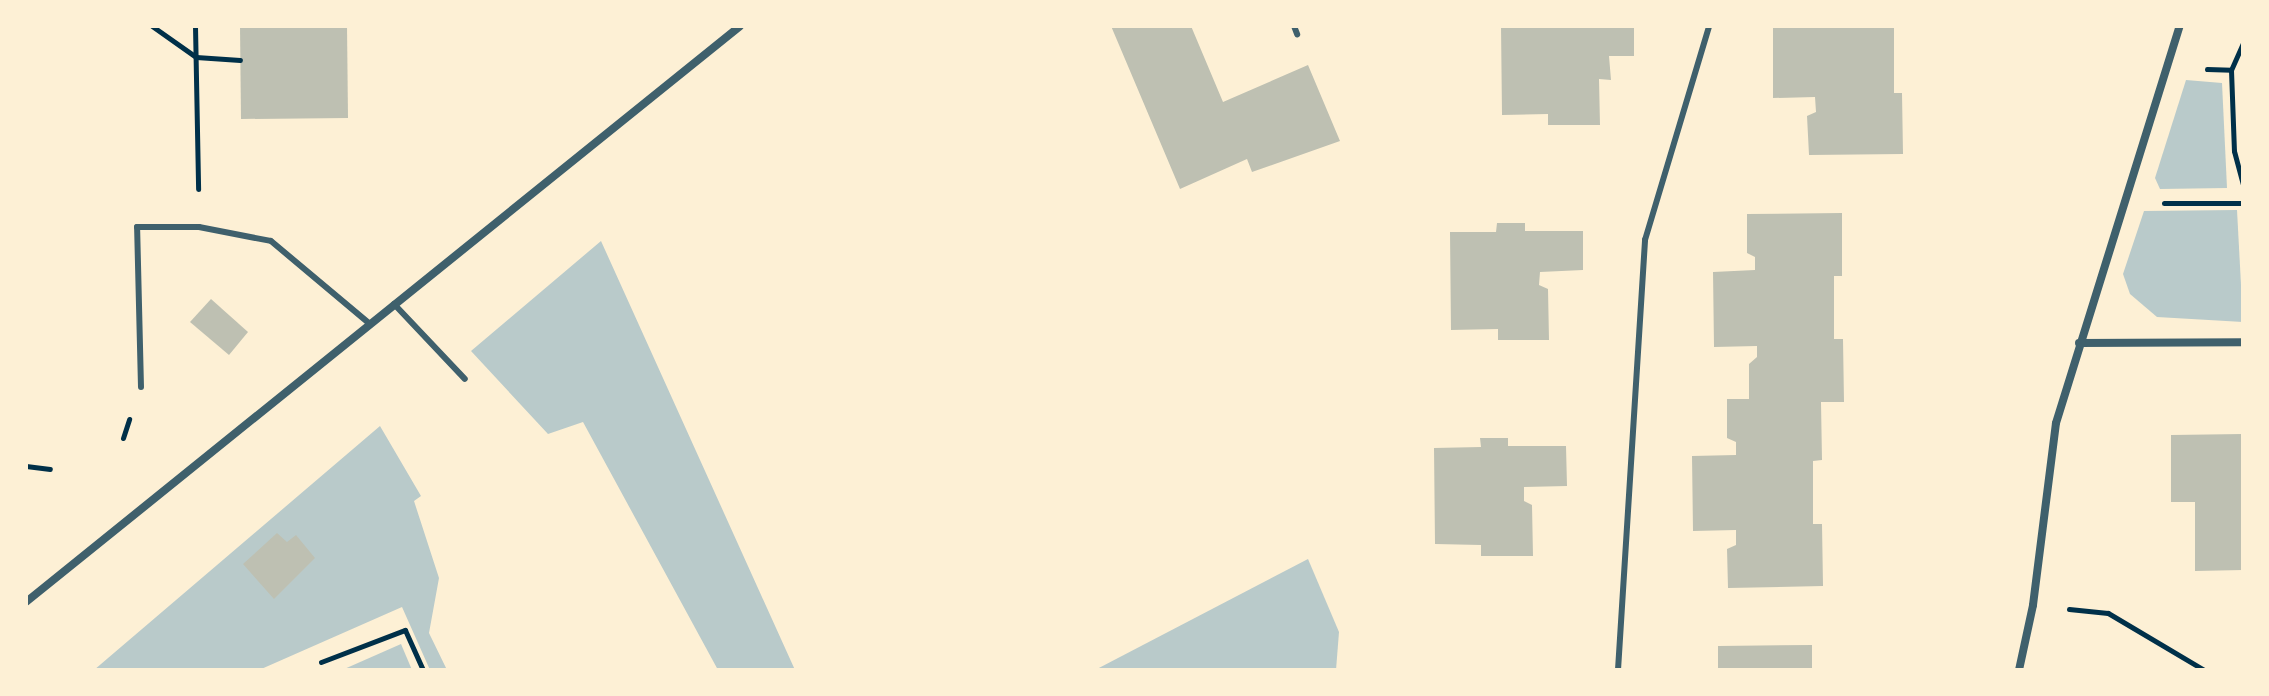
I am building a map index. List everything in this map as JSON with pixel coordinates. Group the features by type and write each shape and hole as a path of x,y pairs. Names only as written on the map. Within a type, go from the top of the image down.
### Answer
{"street":[{"path":"26,602 740,26"},
{"path":"2019,670 2033,605 2056,423 2180,26"},
{"path":"2079,343 2243,342"}],"lane":[{"path":"1294,26 1297,34"},
{"path":"1618,670 1645,240 1709,26"},
{"path":"141,387 137,227 199,227 271,241 370,324"},
{"path":"394,304 465,379"}],"path":[{"path":"152,26 196,57 240,60"},
{"path":"195,26 199,196"},
{"path":"2243,43 2231,70 2234,151 2243,184"},
{"path":"2206,69 2231,70"},
{"path":"2123,203 2243,203"},
{"path":"26,466 50,469"},
{"path":"2070,609 2108,613 2204,670"},
{"path":"321,662 405,630 423,670"}],"shaded area":[{"path":"2186,80 2222,83 2227,188 2160,189 2155,178"},
{"path":"2237,210 2243,322 2157,317 2130,294 2123,274 2144,211"},
{"path":"601,241 795,670 718,670 583,422 548,434 471,351"},
{"path":"380,426 421,496 414,501 439,578 429,633 447,670 430,670 402,607 259,670 94,670"},
{"path":"1308,559 1339,632 1336,670 1095,670"},
{"path":"401,644 412,670 342,670"}],"building":[{"path":"240,26 347,26 348,118 241,119"},
{"path":"1111,26 1191,26 1223,102 1308,65 1340,141 1252,172 1247,159 1180,189"},
{"path":"1501,26 1634,26 1634,56 1609,56 1611,80 1599,79 1600,125 1548,125 1548,114 1502,115"},
{"path":"1773,26 1894,26 1894,93 1902,93 1903,154 1809,155 1807,116 1816,112 1815,97 1773,98"},
{"path":"1842,213 1842,276 1834,276 1834,339 1843,339 1844,402 1821,402 1822,460 1813,461 1813,524 1822,524 1823,586 1728,588 1727,549 1736,545 1736,530 1693,531 1692,456 1736,455 1736,442 1727,438 1727,399 1749,399 1749,364 1757,357 1757,346 1714,347 1713,272 1755,270 1755,257 1747,253 1747,214"},
{"path":"1497,223 1525,223 1525,231 1583,231 1583,270 1540,272 1539,285 1548,289 1549,340 1498,340 1498,329 1451,330 1450,232 1496,232"},
{"path":"211,299 248,332 229,355 190,322"},
{"path":"2243,434 2243,570 2195,571 2195,502 2171,502 2171,435"},
{"path":"1480,438 1508,438 1508,446 1566,446 1567,486 1524,487 1524,501 1532,505 1533,556 1481,556 1481,545 1435,544 1434,448 1481,447"},
{"path":"277,533 287,542 296,535 315,558 274,599 243,564"},
{"path":"1812,645 1812,670 1718,670 1718,646"}]}
